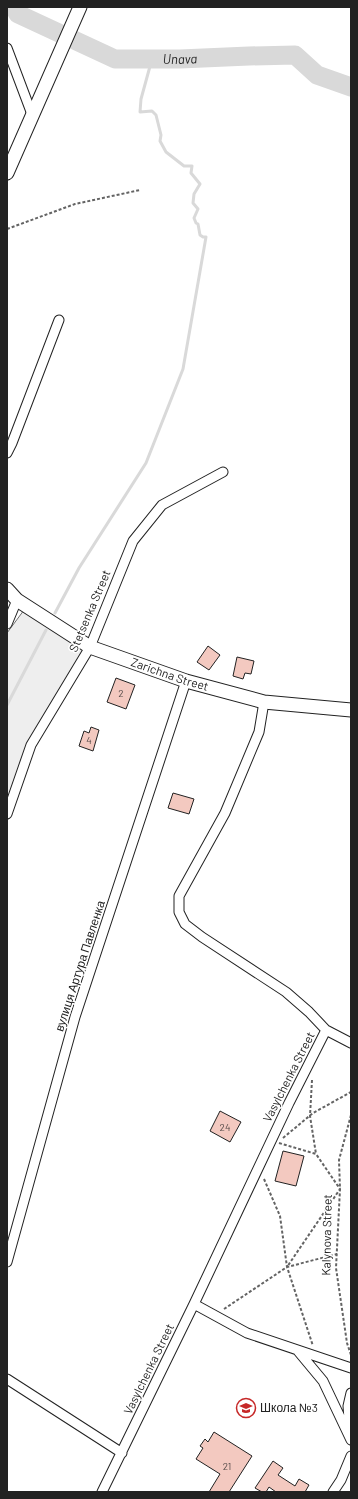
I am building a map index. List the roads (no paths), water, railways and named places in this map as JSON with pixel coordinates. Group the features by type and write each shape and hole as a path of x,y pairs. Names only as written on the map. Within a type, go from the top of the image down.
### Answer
{"street":[{"path":"7,173 33,117 80,7"},
{"path":"7,48 33,117"},
{"path":"7,453 59,320"},
{"name":"Stetsenka Street","path":"7,814 31,746 90,647 133,541 162,505 223,472"},
{"name":"Zarichna Street","path":"7,590 17,600 90,647 186,681 264,702 351,710"},
{"path":"7,624 17,600"},
{"name":"вулиця Артура Павленка","path":"7,1262 75,1017 186,681"},
{"name":"Vasylchenka Street","path":"102,1492 194,1304 289,1103 326,1030 309,1012 286,992 202,937 185,924 179,912 179,896 225,813 259,732 264,702"},
{"path":"326,1030 351,1043"},
{"path":"194,1304 246,1333 351,1368"},
{"path":"297,1350 323,1381 351,1440"},
{"path":"7,1379 122,1452"},
{"path":"351,1393 348,1406 351,1443"},
{"path":"333,1492 341,1480 351,1456"}],"waterway":[{"name":"Unava","path":"14,7 18,14 115,59 180,59 295,55 317,75 351,87"},
{"path":"55,613 79,568 146,463 183,369 206,237 200,235 198,224 194,218 198,209 193,203 194,194 200,184 191,173 192,166 184,166 166,152 160,141 161,135 156,115 152,111 140,112 141,99 152,59"},
{"path":"7,705 46,630"}],"place":[{"name":"Школа №3","path":"246,1408"}]}
